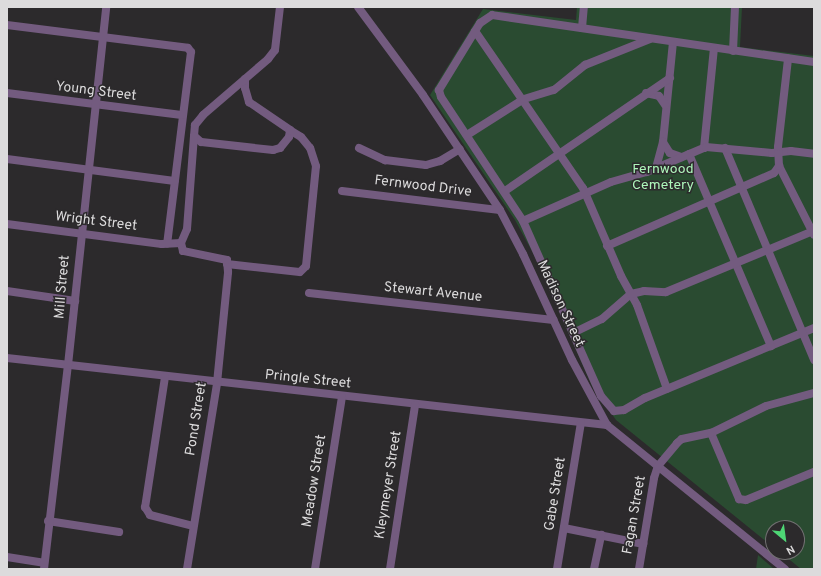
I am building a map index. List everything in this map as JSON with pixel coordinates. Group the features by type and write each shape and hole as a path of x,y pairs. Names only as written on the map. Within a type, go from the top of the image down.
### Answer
{"street":[{"name":"Mill Street","path":"44,566 48,521 68,365 80,233 106,7"},
{"path":"245,79 245,88 249,102 302,137 310,148 316,166 306,266 300,272 227,268 227,260 183,251 181,243 186,228 195,125 203,115 245,79 268,60 275,50 280,7"},
{"path":"351,7 359,10"},
{"path":"582,28 584,7"},
{"path":"733,51 734,7"},
{"name":"Madison Street","path":"359,10 397,59 460,149 500,210 572,360 607,425 785,569"},
{"path":"814,62 651,39 492,14 483,20 475,31 440,90 441,97 524,221 601,396 614,411 624,410 667,389 814,328"},
{"path":"7,25 188,48 191,52 167,244"},
{"path":"475,31 560,152 586,195 607,246 637,305 667,389"},
{"path":"467,135 524,99 550,92 585,65 651,39"},
{"path":"656,168 663,142 665,105 674,42"},
{"path":"704,148 714,48"},
{"path":"573,333 602,319 631,294 644,291 666,292 767,249 812,234 779,166 778,152 788,59"},
{"path":"505,191 670,78"},
{"name":"Young Street","path":"7,93 95,106 182,115"},
{"path":"646,93 659,96 665,105"},
{"path":"194,136 201,142 273,150 284,144 290,130"},
{"path":"663,142 670,153 681,157"},
{"path":"359,148 385,160 426,165 440,161 460,149"},
{"path":"524,221 586,195 611,182 656,168 704,148 814,154"},
{"path":"725,148 814,360"},
{"path":"689,154 771,346"},
{"path":"7,159 175,181"},
{"path":"607,246 772,175 779,166"},
{"name":"Fernwood Drive","path":"342,191 500,210"},
{"name":"Wright Street","path":"7,224 167,244 181,243"},
{"name":"Pond Street","path":"187,569 217,383 227,268"},
{"path":"7,291 75,301"},
{"name":"Stewart Avenue","path":"309,293 554,320"},
{"name":"Pringle Street","path":"7,358 342,397 607,425"},
{"path":"165,377 145,507 150,515 193,526"},
{"path":"658,466 682,439 711,433 766,406 814,393"},
{"name":"Meadow Street","path":"315,569 342,397"},
{"name":"Kleymeyer Street","path":"390,569 415,405"},
{"name":"Gabe Street","path":"557,569 581,423"},
{"path":"711,433 739,499 746,500 814,472"},
{"name":"Fagan Street","path":"639,569 654,478 658,466"},
{"path":"48,521 119,532"},
{"path":"564,528 643,544"},
{"path":"594,569 601,535"},
{"path":"7,557 44,566"}],"green space":[{"name":"Fernwood Cemetery","path":"577,7 742,7 740,47 814,56 814,569 801,569 790,560 805,560 805,520 765,520 765,541 616,420 592,386 534,255 515,220 430,95 483,9 576,20"},
{"path":"758,555 774,569 756,569"}]}
